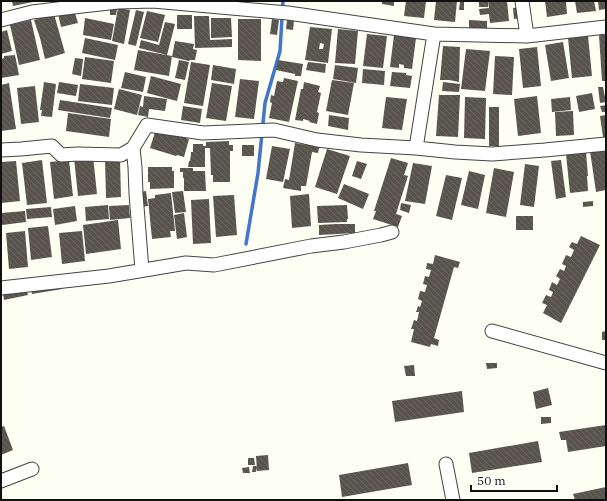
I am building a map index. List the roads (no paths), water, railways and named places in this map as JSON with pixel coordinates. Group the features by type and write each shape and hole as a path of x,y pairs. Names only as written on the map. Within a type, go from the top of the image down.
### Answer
{"street":[{"path":"1,20 32,12 118,2 153,1 288,13 434,34 527,36 606,27"},
{"path":"522,1 527,36"},
{"path":"416,148 434,34"},
{"path":"1,150 52,146 61,155 121,155 133,148 147,125 203,133 274,130 317,140 361,145 492,154 606,144"},
{"path":"133,148 142,270"},
{"path":"1,288 108,276 186,263 214,265 392,232"},
{"path":"492,331 606,363"},
{"path":"446,464 453,500"},
{"path":"1,481 32,469"}],"waterway":[{"path":"246,244 258,173 265,103 280,51 283,1"}]}
